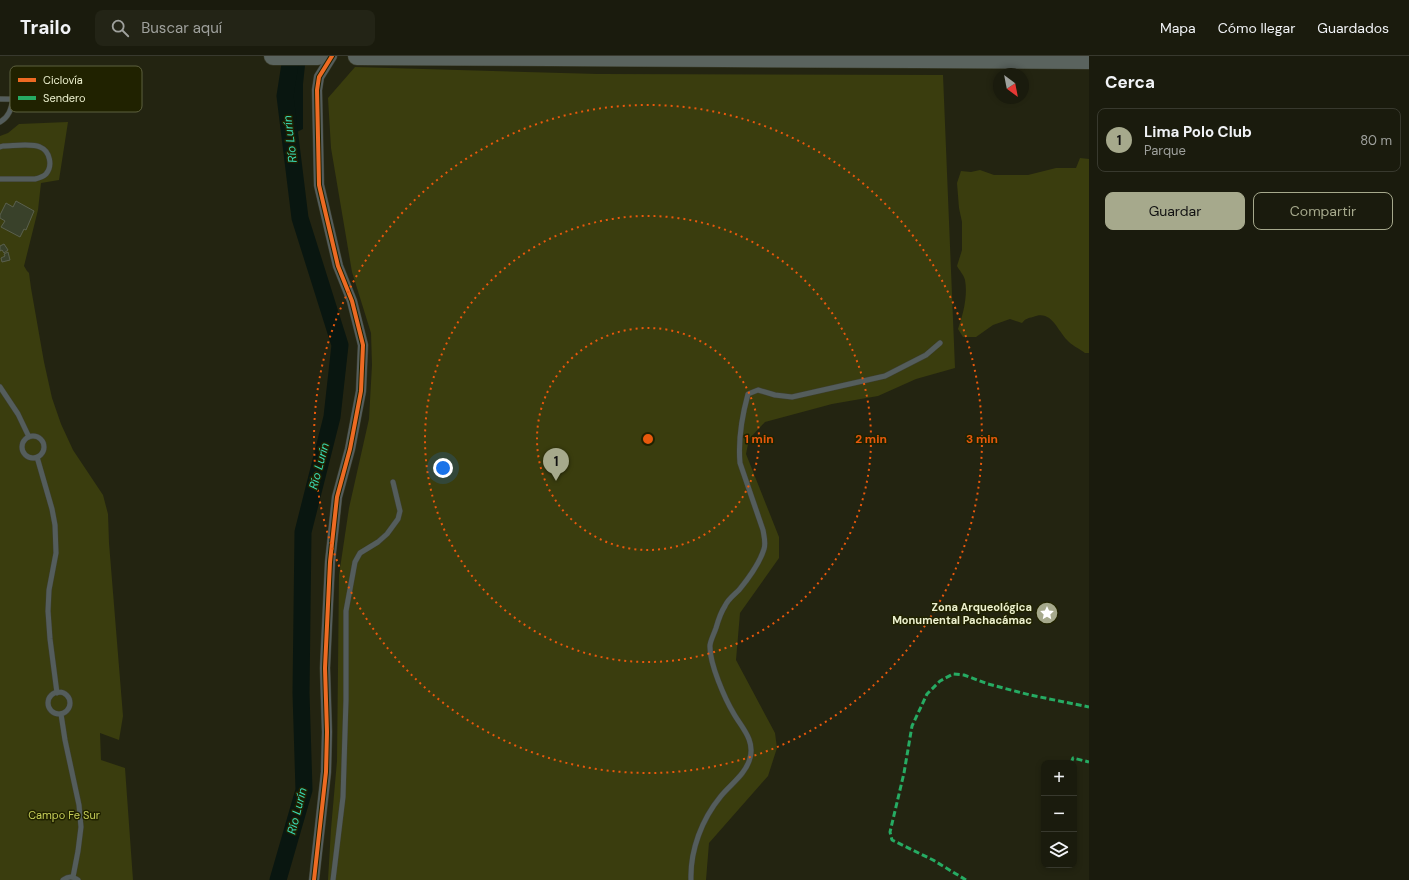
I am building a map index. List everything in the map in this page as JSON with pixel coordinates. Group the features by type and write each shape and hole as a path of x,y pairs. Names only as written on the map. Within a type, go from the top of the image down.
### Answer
{"highway":[{"path":"274,56 317,56"},
{"path":"357,56 1089,60"}],"street":[{"path":"314,880 326,772 327,732 325,668 330,562 336,498 350,449 361,391 363,345 352,301 338,266 319,185 317,90 319,78 332,56"}],"lane":[{"path":"0,99 10,100"},
{"path":"0,122 6,119 10,112"},
{"path":"0,147 35,145 47,151 50,156 49,170 46,175 40,178 0,179"},
{"path":"691,880 693,854 708,814 721,796 745,770 750,759 751,752 747,732 734,714 723,690 711,656 710,645 724,607 749,577 764,549 764,530 742,468 739,454 742,418 748,394 758,390 775,395 792,397 885,376 926,355 940,344"},
{"path":"0,387 18,414 29,437"},
{"path":"29,437 38,437 42,440 44,445 44,450 37,457 28,456 23,449 25,440 29,437"},
{"path":"37,457 55,525 56,553 49,590 48,611 50,639 58,693"},
{"path":"333,880 344,797 346,612 356,562 360,553 378,542 387,534 398,519 400,511 393,482"},
{"path":"62,693 69,700 68,709 61,714 51,711 49,707 48,702 53,694 62,693"},
{"path":"61,714 79,805 81,827 76,878 68,877 63,880"}],"green space":[{"path":"355,67 598,74 943,75 955,368 916,379 878,396 832,404 765,422 749,439 746,454 779,537 779,558 740,613 736,660 775,733 777,748 768,776 709,843 706,880 328,880 337,761 339,575 349,508 369,419 372,365 371,333 352,272 331,148 328,98"},
{"name":"Campo Fe Sur","path":"68,122 59,180 41,183 38,210 24,266 29,273 44,362 52,398 61,424 73,450 103,495 108,514 123,716 119,740 100,733 101,760 125,768 133,880 0,880 0,136 8,133 19,124"},
{"path":"1080,158 1089,159 1089,353 1085,353 1071,343 1050,318 1040,315 1025,320 1022,323 1010,319 993,325 976,337 963,337 958,329 962,318 966,286 963,274 957,266 962,250 962,222 957,183 961,171 971,172 980,170 994,175 1028,175 1056,168 1076,168"}],"shaded area":[{"path":"288,56 306,56 303,84 303,129 287,137 286,95"}],"building":[{"path":"16,201 34,211 26,230 24,229 20,237 1,227 5,221 0,218 6,203 13,207"},
{"path":"4,244 8,250 4,253 2,250 0,251 0,246"},
{"path":"8,252 10,260 2,262 1,258"}],"waterway":[{"name":"Río Lurín","path":"278,880 304,790 301,693 303,532 332,417 340,345 300,218 285,96 290,64"}],"marked path":[{"path":"966,880 933,860 892,840 890,832 904,773 912,726 927,694 940,681 953,674 964,675 988,684 1030,695 1089,707"},
{"path":"1072,760 1073,758 1089,762"}],"cycle path":[{"path":"314,880 326,772 327,732 325,668 330,562 337,497 350,449 361,391 363,345 352,301 338,266 319,185 317,90 319,77 332,56"}],"place":[{"name":"Lima Polo Club","path":"556,481"},
{"name":"Zona Arqueológica Monumental Pachacámac","path":"1047,613"}]}
